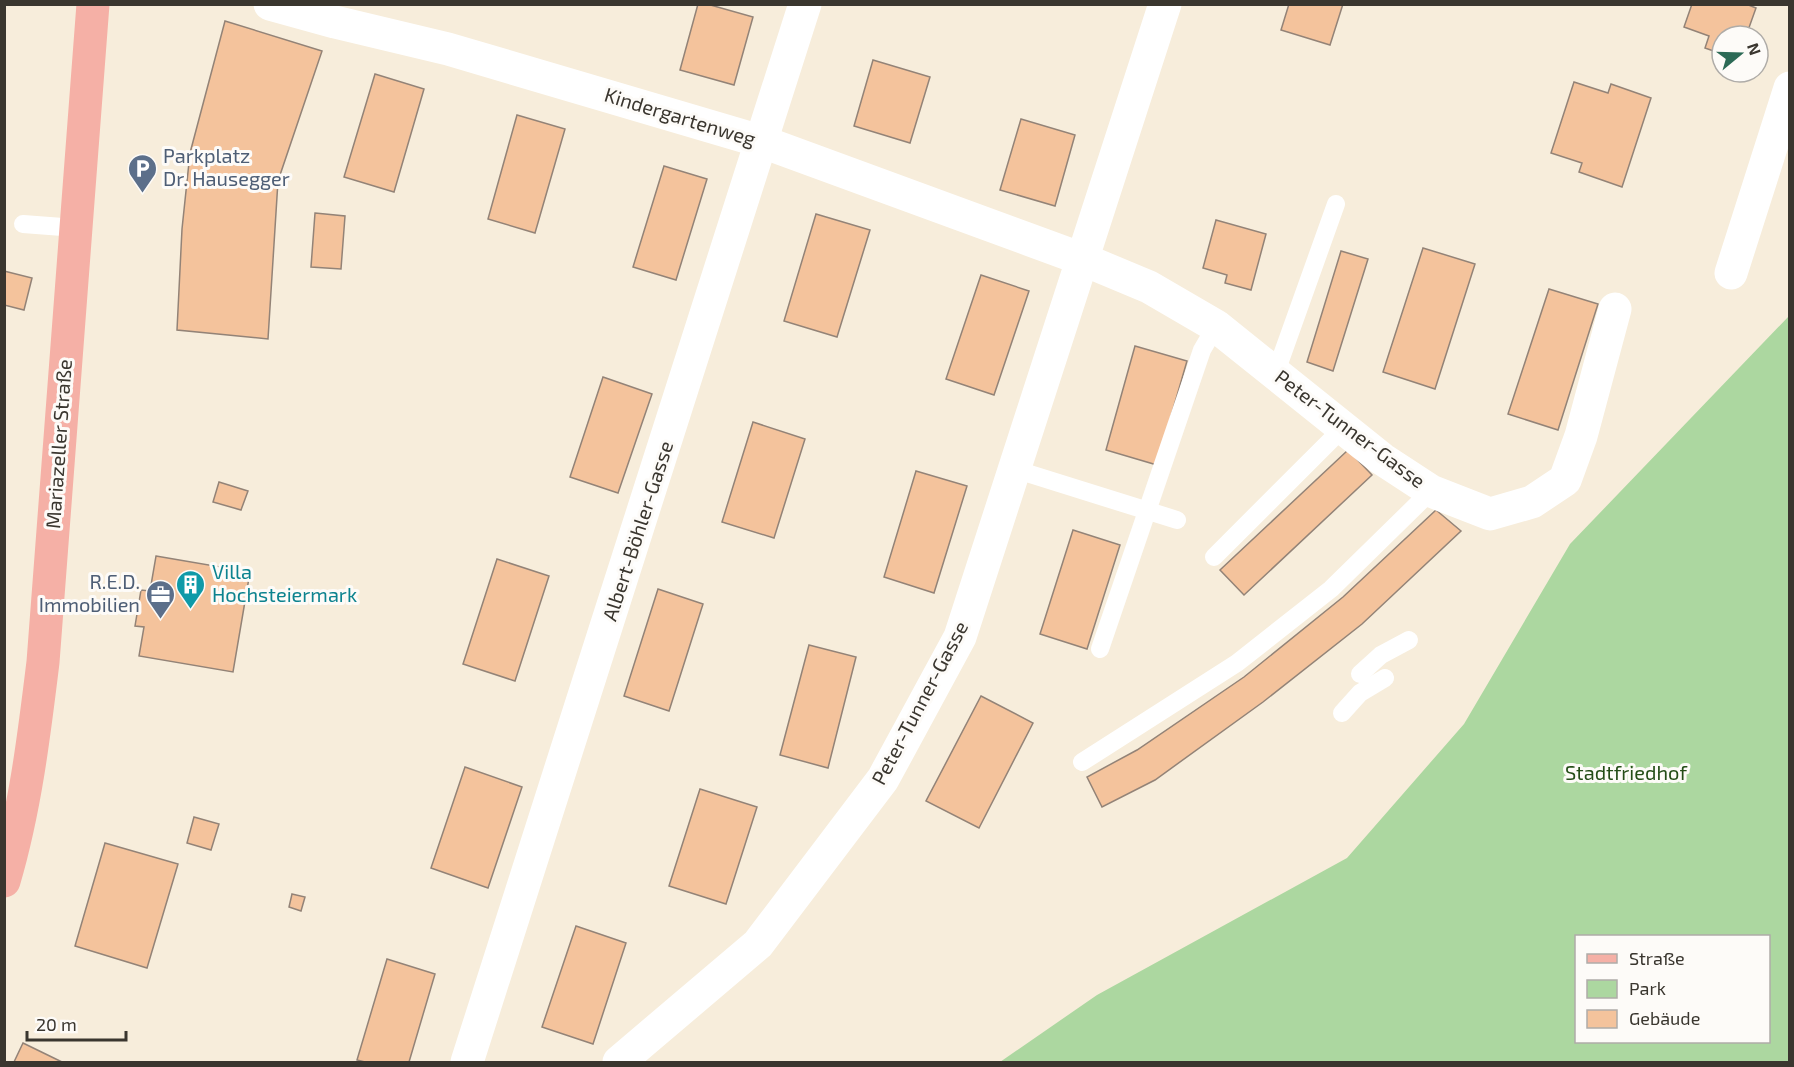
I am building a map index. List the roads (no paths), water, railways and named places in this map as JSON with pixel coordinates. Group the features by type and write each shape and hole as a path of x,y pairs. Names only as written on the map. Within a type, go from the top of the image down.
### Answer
{"main road":[{"name":"Mariazeller Straße","path":"4,881 14,846 31,758 43,662 93,4"}],"street":[{"name":"Kindergartenweg","path":"270,4 448,49 763,142 1082,259"},
{"name":"Albert-Böhler-Gasse","path":"468,1060 806,4"},
{"name":"Peter-Tunner-Gasse","path":"619,1062 758,944 883,779 960,637 1165,4"},
{"path":"1731,273 1790,88"},
{"name":"Peter-Tunner-Gasse","path":"1082,259 1149,287 1216,326 1382,459 1431,490 1490,514 1532,502 1565,480 1581,436 1615,309"}],"lane":[{"path":"1276,372 1336,204"},
{"path":"23,224 76,228"},
{"path":"1100,649 1202,350 1216,326"},
{"path":"1214,557 1344,427"},
{"path":"1014,469 1177,520"},
{"path":"1082,762 1237,663 1331,589 1431,490"},
{"path":"1360,674 1381,655 1409,640"},
{"path":"1342,713 1360,693 1385,678"}],"place":[{"name":"Parkplatz Dr. Hausegger","path":"142,194"},
{"name":"Villa Hochsteiermark","path":"191,610"},
{"name":"R.E.D. Immobilien","path":"161,620"}],"park label":[{"name":"Stadtfriedhof","path":"1626,773"}]}
